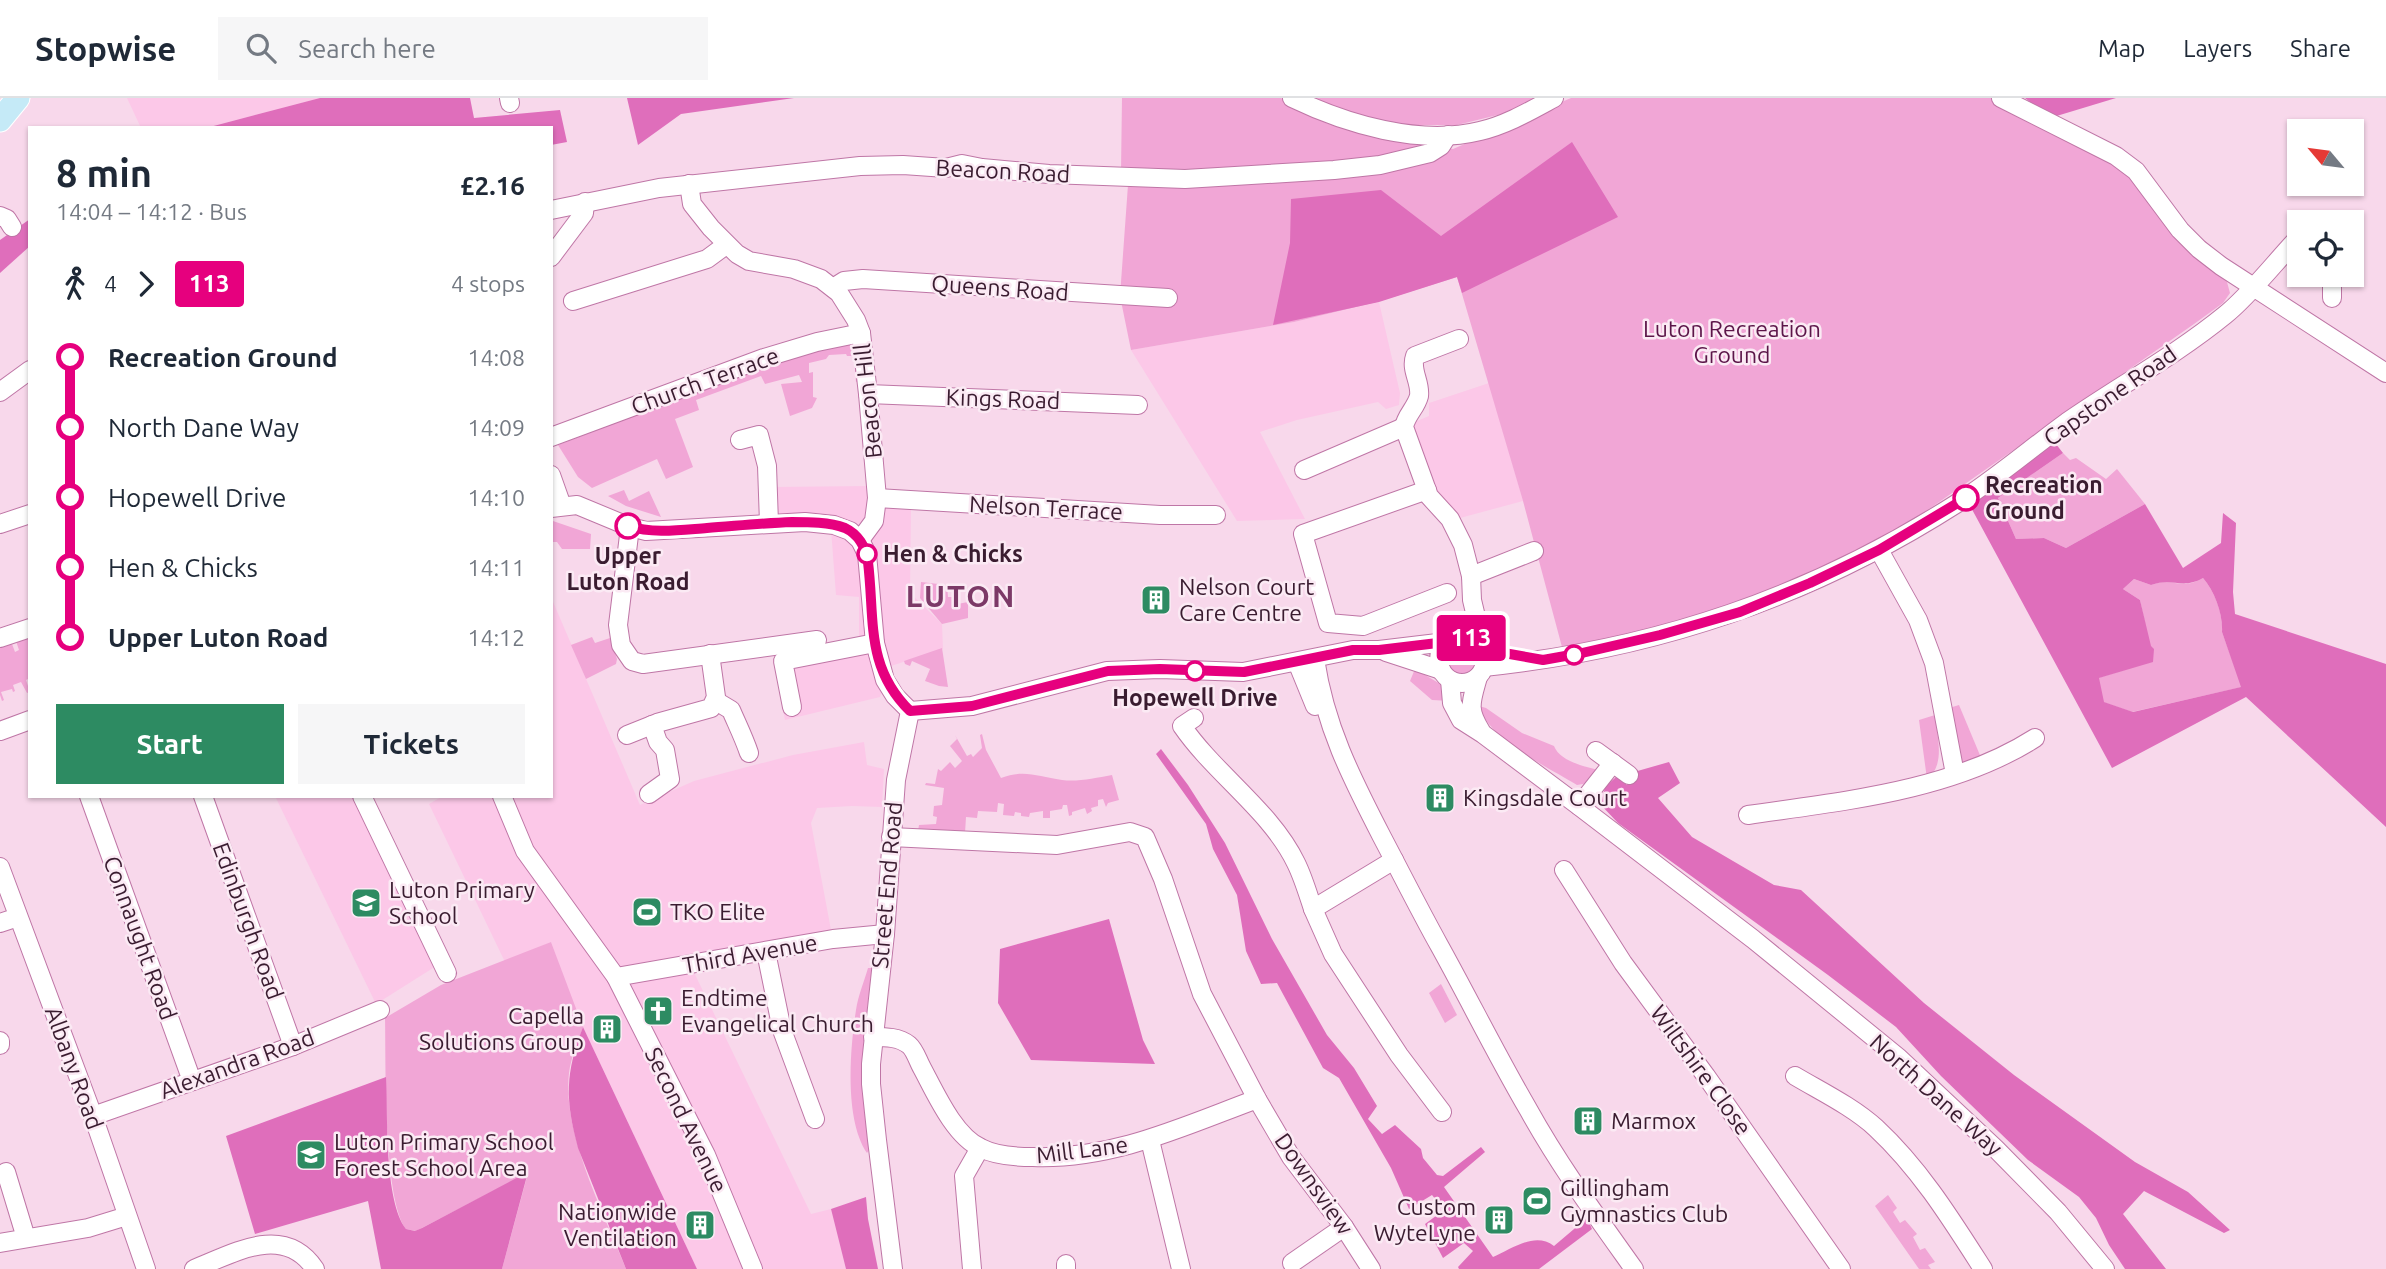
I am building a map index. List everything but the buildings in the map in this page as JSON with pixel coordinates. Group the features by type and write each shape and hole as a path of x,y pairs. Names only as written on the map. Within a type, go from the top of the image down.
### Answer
{"main road":[{"path":"1,117 18,98"}],"street":[{"path":"1292,98 1322,112 1367,126 1398,132 1448,135 1462,135 1494,127 1554,98"},
{"path":"2001,98 2116,156 2136,171 2180,230 2199,249 2252,287 2386,373"},
{"name":"Beacon Road","path":"553,210 633,191 797,171 880,165 947,168 962,164 1049,174 1185,178 1334,170 1380,165 1430,153 1441,146 1448,135"},
{"name":"Beacon Hill","path":"688,184 692,204 726,245 745,259 818,278 833,288 853,315 861,333 877,498 874,521 860,540"},
{"path":"553,254 584,213 585,202"},
{"path":"573,302 612,279 707,259 726,245"},
{"name":"Capstone Road","path":"1481,672 1660,635 1740,612 1879,550 1957,504 2067,423 2227,314 2287,250"},
{"name":"Queens Road","path":"833,288 842,281 854,279 1168,298"},
{"path":"2332,287 2332,298"},
{"name":"Church Terrace","path":"553,436 764,358 817,342 861,333"},
{"path":"1459,339 1415,356 1413,363 1419,394 1414,408 1406,417 1404,427 1427,490 1457,531 1471,576 1478,642 1485,654 1471,701 1471,715 1483,734"},
{"path":"0,392 28,371"},
{"name":"Kings Road","path":"868,394 1138,405"},
{"path":"1304,470 1404,427"},
{"path":"740,440 758,435 767,466 769,523"},
{"path":"553,488 556,507 577,505 631,527 660,531 769,523 834,525 848,530 860,540 867,556 875,643 885,680 895,696 910,711 972,706 1108,671 1160,669 1244,672 1353,650 1379,650 1469,637 1478,642"},
{"path":"1427,490 1303,534 1328,623 1363,626 1447,593"},
{"name":"Nelson Terrace","path":"877,498 1160,515 1216,515"},
{"path":"0,524 28,515"},
{"path":"631,527 618,625 628,667 817,640"},
{"path":"1879,550 1918,620 1934,663 1955,774"},
{"path":"1471,576 1534,551"},
{"path":"1445,675 1439,655 1472,600"},
{"path":"0,638 28,629"},
{"name":"Capstone Road","path":"1478,642 1504,653 1543,660"},
{"path":"792,707 783,661 875,643"},
{"path":"1379,650 1459,683 1469,682 1481,672"},
{"path":"627,735 652,725 707,711 716,701 710,654"},
{"path":"1315,659 1317,678 1328,710 1332,733 1344,764 1394,860 1528,1110 1560,1163 1634,1269"},
{"path":"1297,662 1322,721 1332,733"},
{"name":"North Dane Way","path":"1445,675 1452,703 1461,720 1753,939 1899,1058 1995,1148 2058,1212 2105,1269"},
{"path":"716,701 731,709 749,753"},
{"name":"Street End Road","path":"893,1269 871,1084 896,775 910,711"},
{"path":"1194,718 1182,726 1198,750 1273,830 1296,862 1332,954 1399,1055 1440,1102"},
{"path":"0,731 28,721"},
{"path":"649,794 670,779 665,750 658,742 652,725"},
{"path":"1748,815 1895,792 2009,754 2035,738"},
{"path":"1596,751 1629,775"},
{"path":"1579,806 1613,763"},
{"name":"Connaught Road","path":"90,798 192,1081"},
{"name":"Edinburgh Road","path":"204,798 293,1045"},
{"path":"363,798 447,973"},
{"name":"Second Avenue","path":"503,798 525,850 616,977 706,1155 753,1269"},
{"name":"Downsview","path":"891,837 1056,845 1129,832 1142,835 1148,842 1163,879 1202,994 1257,1099 1291,1157 1344,1227 1371,1269"},
{"path":"1313,909 1394,860"},
{"name":"Albany Road","path":"0,867 93,1116 146,1269"},
{"name":"Wiltshire Close","path":"1564,870 1623,964 1706,1076 1841,1269"},
{"path":"0,923 18,917"},
{"name":"Third Avenue","path":"616,977 833,939 885,934"},
{"path":"766,951 782,1030 815,1119"},
{"name":"Alexandra Road","path":"93,1116 293,1045 380,1010"},
{"name":"Mill Lane","path":"873,1037 896,1038 911,1046 957,1128 980,1148 1013,1157 1081,1155 1150,1140 1257,1099"},
{"path":"1795,1076 1874,1126 1912,1166 1943,1206 1983,1269"},
{"path":"1150,1140 1181,1269"},
{"path":"972,1269 964,1176 980,1148"},
{"path":"2,1161 26,1238"},
{"path":"0,1242 88,1228 127,1216"},
{"path":"1292,1263 1344,1227"},
{"path":"194,1269 237,1252 275,1244 285,1245 299,1252 315,1269"}],"shaded area":[{"path":"127,98 320,98 214,126 140,126"},
{"path":"320,98 470,98 474,118 560,110 567,142 553,145 553,126 214,126"},
{"path":"627,98 794,98 681,114 638,145"},
{"path":"2025,98 2116,98 2050,118"},
{"path":"1572,142 1618,217 1462,293 1457,277 1379,302 1273,325 1290,243 1291,199 1381,190 1441,236"},
{"path":"28,220 28,248 0,273 0,240"},
{"path":"1379,302 1400,393 1399,405 1386,409 1378,402 1297,420 1260,432 1305,519 1237,521 1131,350 1294,322"},
{"path":"1489,383 1523,501 1460,518 1437,494 1410,424 1429,416 1429,403"},
{"path":"2052,439 2063,453 1998,498 2016,539 2044,538 2066,548 2145,504 2183,568 2221,543 2223,513 2236,523 2233,592 2235,614 2386,664 2386,827 2246,697 2112,768 1968,502","holes":["2203,578 2217,603 2222,632 2241,687 2133,712 2104,702 2099,678 2153,662 2154,649 2140,600 2123,589 2134,579 2151,585 2165,582 2189,583"]},
{"path":"871,486 911,509 910,593 942,624 943,649 891,666 880,697 785,720 773,659 859,643 859,597 836,595 830,516 772,515 770,487"},
{"path":"553,602 640,805 694,781 793,755 864,742 867,765 884,769 882,807 817,808 811,823 831,930 688,960 811,1214 831,1209 846,1269 697,1269 577,1014 551,942 505,962 429,804 440,798 553,798"},
{"path":"1161,749 1225,843 1272,939 1327,1035 1354,1068 1377,1106 1368,1119 1382,1134 1395,1125 1421,1149 1423,1158 1437,1175 1443,1176 1481,1147 1485,1152 1444,1187 1493,1257 1531,1241 1539,1240 1554,1246 1587,1218 1592,1229 1539,1269 1459,1269 1473,1251 1464,1243 1443,1258 1425,1224 1444,1210 1432,1195 1409,1209 1391,1168 1339,1078 1323,1068 1277,983 1261,984 1246,951 1237,895 1213,849 1206,824 1156,754"},
{"path":"1669,762 1680,783 1658,798 1692,837 1774,885 1801,890 1924,1003 2014,1075 2135,1162 2188,1192 2230,1230 2224,1233 2144,1191 2123,1214 2166,1269 2125,1269 2096,1218 2079,1197 2028,1160 1941,1076 1896,1027 1618,823 1601,805 1605,787 1616,777 1627,785 1634,772"},
{"name":"Luton Primary School","path":"276,798 354,798 434,964 433,968 376,1004"},
{"path":"1109,919 1143,1040 1155,1064 1031,1060 998,1003 1000,949"},
{"path":"583,1027 697,1269 626,1269 578,1148 571,1115 570,1073"},
{"name":"Luton Primary School Forest School Area","path":"386,1077 391,1178 399,1216 406,1229 415,1231 422,1228 528,1172 502,1269 381,1269 368,1201 255,1234 226,1136"},
{"path":"866,1197 878,1269 846,1269 831,1209"}],"green space":[{"name":"Luton Recreation Ground","path":"1122,98 1281,98 1328,124 1453,149 1571,98 1992,98 2122,167 2227,282 2230,293 2223,303 2194,324 1902,528 1775,592 1627,640 1586,642 1562,647 1523,501 1457,277 1377,302 1294,322 1131,350 1120,296 1129,171 1121,171"},
{"path":"1308,98 1542,98 1526,108 1457,125 1391,125"},
{"path":"856,342 859,381 856,382 854,356 829,355 826,359 809,363 809,373 813,372 813,397 817,398 812,408 790,416 781,384 802,382 799,375 765,384 761,376 696,400 699,410 675,419 693,467 666,479 657,459 592,488 578,477 558,445 791,355"},
{"path":"2063,453 2070,460 2076,458 2106,479 2117,469 2145,504 2066,548 2044,538 2016,539 1998,498"},
{"path":"624,490 629,501 649,491 661,517 626,506 608,496"},
{"path":"553,521 591,534 590,549 562,549 557,542 553,542"},
{"path":"2203,578 2217,603 2222,632 2242,687 2132,712 2103,702 2098,678 2153,661 2140,600 2123,589 2134,579 2151,585 2165,582 2183,584"},
{"path":"921,582 947,585 948,597 953,597 952,605 968,602 968,618 942,624 920,598"},
{"path":"592,637 595,643 610,638 617,659 616,664 586,679 571,645"},
{"path":"28,638 28,693 21,682 13,685 13,692 12,689 1,692 2,701 0,695 0,648 12,644 15,652 19,650 16,641"},
{"path":"1462,644 1473,649 1478,660 1473,671 1462,676 1451,671 1446,660 1451,649"},
{"path":"942,648 948,687 925,681 930,669 912,661 910,666 905,664 904,661"},
{"path":"1415,669 1442,685 1450,701 1432,700 1410,681"},
{"path":"1959,705 1982,760 1961,763 1949,708"},
{"path":"1479,706 1522,733 1554,746 1557,752 1568,760 1602,771 1589,783 1577,785 1507,741 1494,730"},
{"path":"1935,715 1937,766 1927,779 1919,720"},
{"path":"982,734 986,750 1001,778 1025,774 1074,780 1112,775 1119,800 1108,803 1106,807 1103,799 1098,800 1098,806 1091,808 1092,811 1087,814 1085,808 1072,812 1069,816 1067,805 1063,805 1062,809 1050,811 1050,818 1043,818 1043,811 1030,813 1029,817 1015,812 1014,816 1003,815 1004,804 998,803 997,812 978,811 977,818 966,817 965,833 918,831 919,825 936,824 934,806 942,805 944,788 925,785 926,783 935,784 938,769 941,771 950,762 955,768 962,761 950,746 957,739 955,735 967,756 971,754 973,757 982,748"},
{"path":"551,942 583,1027 569,1073 572,1121 596,1198 626,1269 502,1269 528,1173 416,1231 406,1229 393,1189 387,1128 385,1018 441,985"},
{"path":"868,968 872,968 864,1036 863,1089 869,1150 867,1153 855,1122 851,1083 856,1010"},
{"path":"1441,984 1457,1015 1445,1023 1429,993"},
{"path":"1888,1195 1897,1208 1893,1212 1900,1223 1905,1220 1917,1234 1913,1237 1920,1250 1925,1248 1935,1262 1928,1265 1931,1269 1919,1269 1875,1206"}],"bus line":[{"name":"113","path":"628,526 646,531 660,531 805,522 834,525 848,530 860,540 867,556 878,660 885,680 895,696 910,711 972,706 1108,671 1160,669 1244,672 1281,667 1353,650 1379,650 1446,642 1461,636 1504,653 1543,660 1554,659 1660,635 1740,612 1879,550 1966,498"}],"place":[{"name":"Recreation Ground","path":"1966,498"},
{"name":"Upper Luton Road","path":"628,526"},
{"name":"Hen & Chicks","path":"867,554"},
{"name":"Nelson Court Care Centre","path":"1156,600"},
{"name":"Hopewell Drive","path":"1195,671"},
{"name":"Kingsdale Court","path":"1440,798"},
{"name":"Luton Primary School","path":"366,903"},
{"name":"TKO Elite","path":"647,912"},
{"name":"Endtime Evangelical Church","path":"658,1011"},
{"name":"Capella Solutions Group","path":"607,1029"},
{"name":"Marmox","path":"1588,1121"},
{"name":"Luton Primary School Forest School Area","path":"311,1155"},
{"name":"Gillingham Gymnastics Club","path":"1537,1201"},
{"name":"Custom WyteLyne","path":"1499,1220"},
{"name":"Nationwide Ventilation","path":"700,1225"}],"district":[{"name":"LUTON","path":"961,597"}]}
